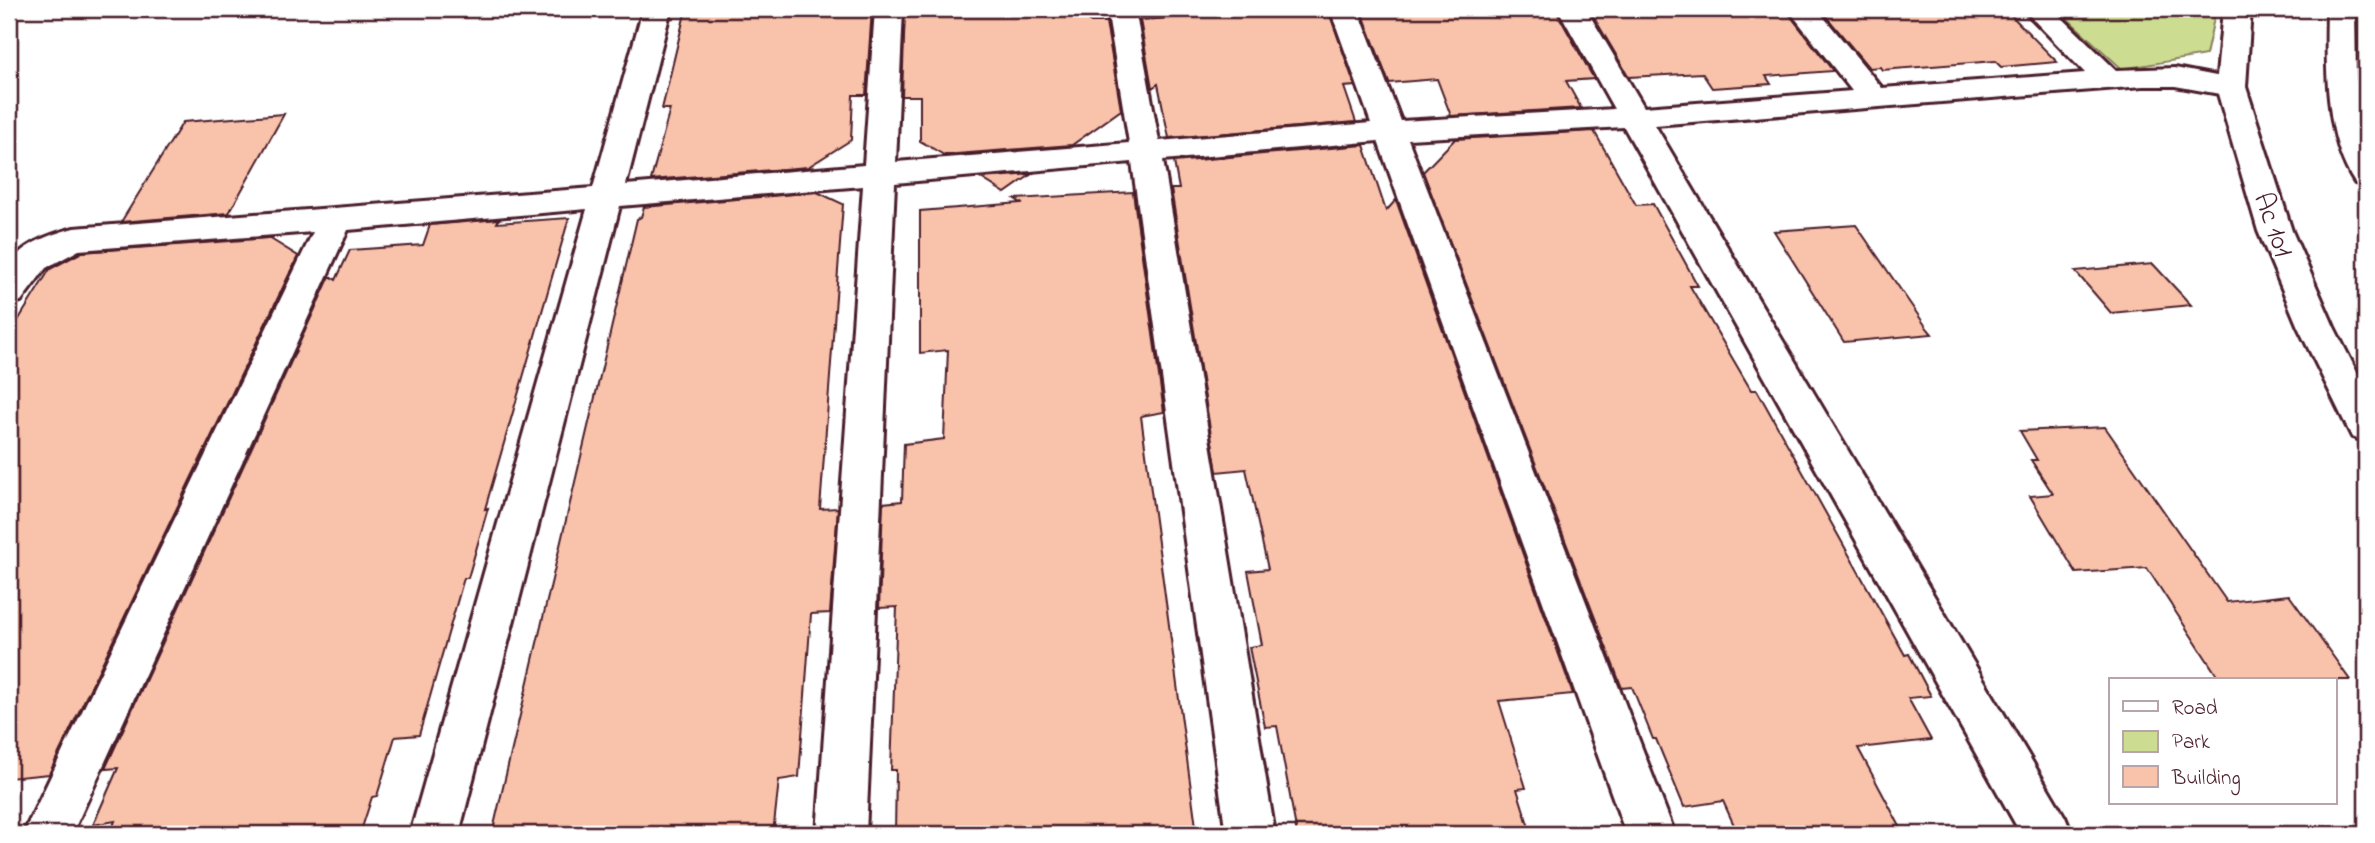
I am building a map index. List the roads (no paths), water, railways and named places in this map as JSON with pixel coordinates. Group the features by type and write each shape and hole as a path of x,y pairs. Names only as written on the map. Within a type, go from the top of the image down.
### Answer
{"street":[{"path":"435,834 604,197 657,9"},
{"path":"842,834 888,9"},
{"path":"1121,9 1146,153 1251,834"},
{"path":"1344,9 1651,834"},
{"path":"1572,9 2048,834"},
{"path":"1802,9 1873,97"},
{"path":"2037,9 2109,80"},
{"name":"Ac 101","path":"2237,9 2231,87 2275,231 2316,327 2366,426"},
{"path":"2341,9 2341,77 2351,133 2366,177"},
{"path":"9,292 34,260 55,246 74,239 118,234 335,220 1388,131 1634,117 2109,80 2175,77 2231,87"},
{"path":"47,834 335,220"}]}
